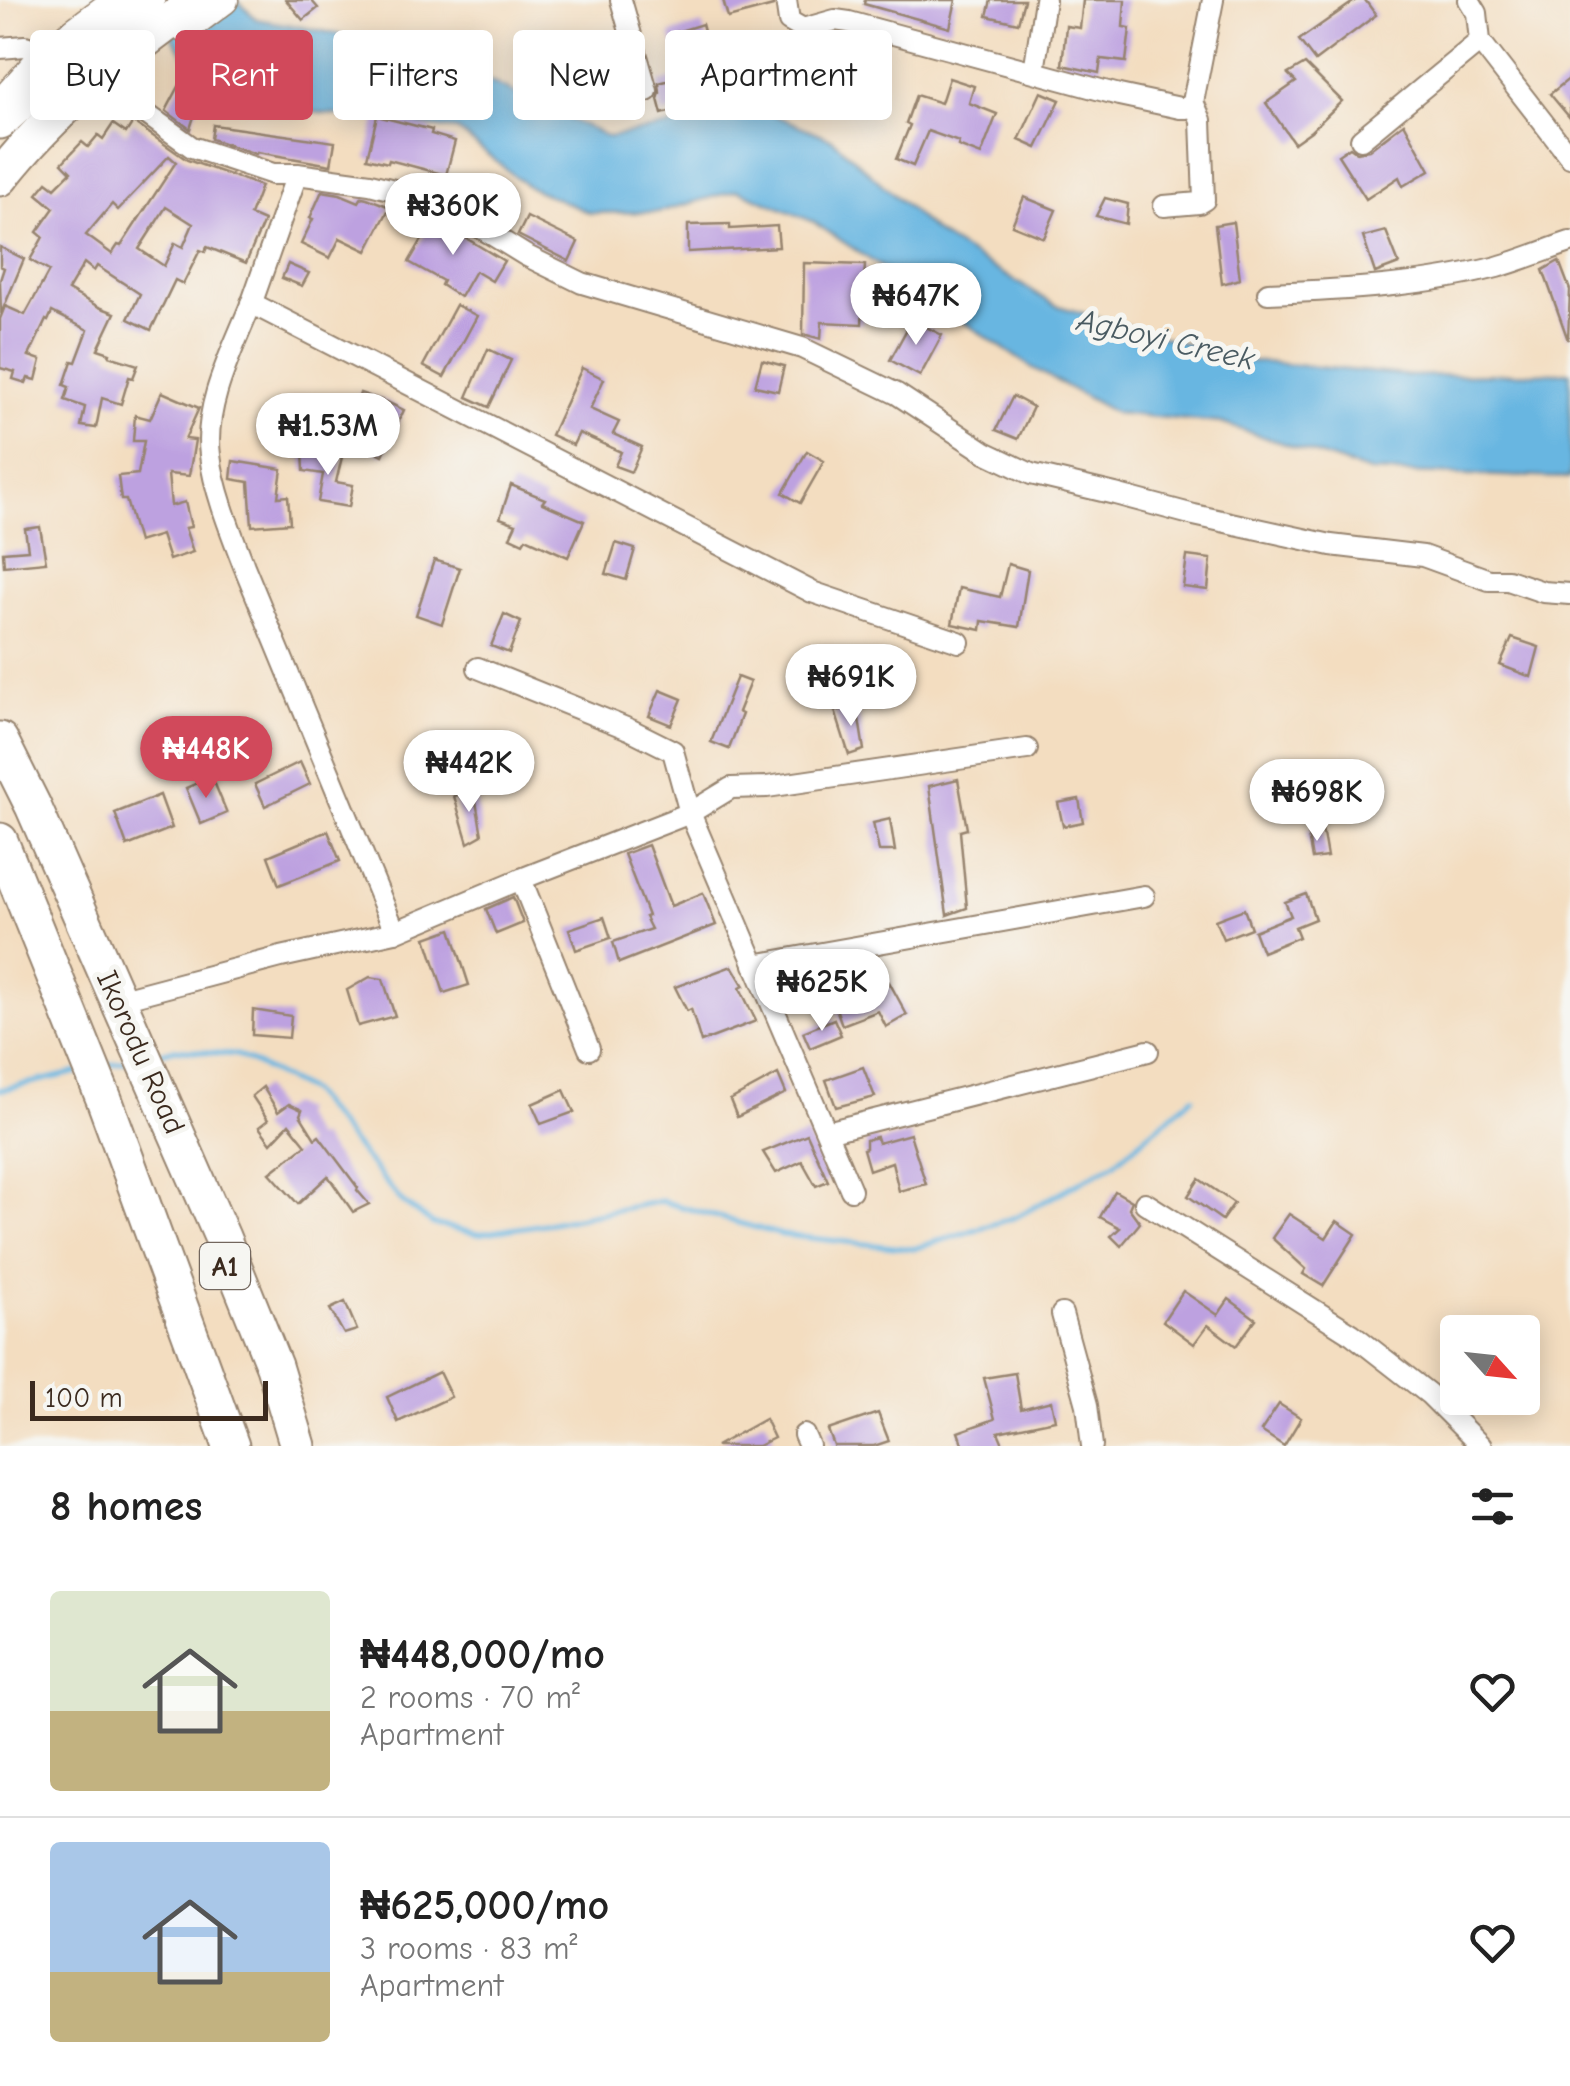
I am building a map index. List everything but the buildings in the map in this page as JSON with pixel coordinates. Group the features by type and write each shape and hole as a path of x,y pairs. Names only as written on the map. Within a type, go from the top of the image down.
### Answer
{"highway":[{"path":"0,121 46,78 133,19 199,0"},
{"path":"0,178 62,108 106,70 133,19"},
{"name":"Ikorodu Road","path":"0,740 33,806 101,1027 99,1101 231,1446"},
{"name":"Ikorodu Road","path":"0,752 101,1027"},
{"name":"Ikorodu Road","path":"0,841 101,1027"},
{"name":"Ikorodu Road","path":"0,874 101,1027 146,1084 309,1446"},
{"path":"274,1366 298,1446"}],"street":[{"path":"105,30 133,19 224,0"},
{"path":"621,0 647,91"},
{"path":"786,0 790,21 803,28 835,20 849,22 1180,108 1193,102 1213,0"},
{"path":"1034,70 1044,0"},
{"path":"1470,0 1478,13 1480,41 1570,158"},
{"path":"1360,139 1480,41"},
{"path":"0,48 30,48"},
{"path":"0,104 30,71"},
{"path":"1164,206 1204,200 1201,120 1193,102"},
{"path":"0,187 41,144 71,120"},
{"path":"155,120 192,147 273,174 370,184 438,201 526,255 582,283 802,348 897,394 985,452 1031,474 1194,516 1331,545 1422,556 1489,580 1508,580 1544,592 1570,594"},
{"path":"297,174 223,374 210,423 210,455 244,566 395,932"},
{"path":"1268,293 1436,280 1498,266 1570,242"},
{"path":"251,303 812,592 959,642"},
{"path":"478,668 631,730 673,752 690,814 851,1190"},
{"path":"101,1027 281,958 395,932 690,814 731,788 768,787 1027,749"},
{"path":"521,879 589,1050"},
{"path":"754,965 1144,896"},
{"path":"827,1132 1148,1052"},
{"path":"1145,1203 1352,1334 1429,1394 1481,1446"},
{"path":"1062,1314 1087,1405 1092,1446"}],"water":[{"path":"147,0 237,0 256,19 333,33 333,114 313,112 313,30 175,30 175,42"},
{"name":"Agboyi Creek","path":"493,83 513,92 513,120 572,120 608,137 694,120 786,120 832,139 937,234 1055,305 1241,360 1413,376 1570,372 1570,478 1370,472 1221,423 1115,413 1031,367 812,221 738,190 658,212 590,213 527,186 457,130 377,120 493,120"}],"waterway":[{"path":"157,1054 175,1049 237,1055 309,1091 402,1202 433,1224 478,1234 661,1201 782,1235 913,1249 1016,1217 1114,1163 1193,1097"},
{"path":"103,1066 131,1060"},
{"path":"0,1090 78,1072"}]}
